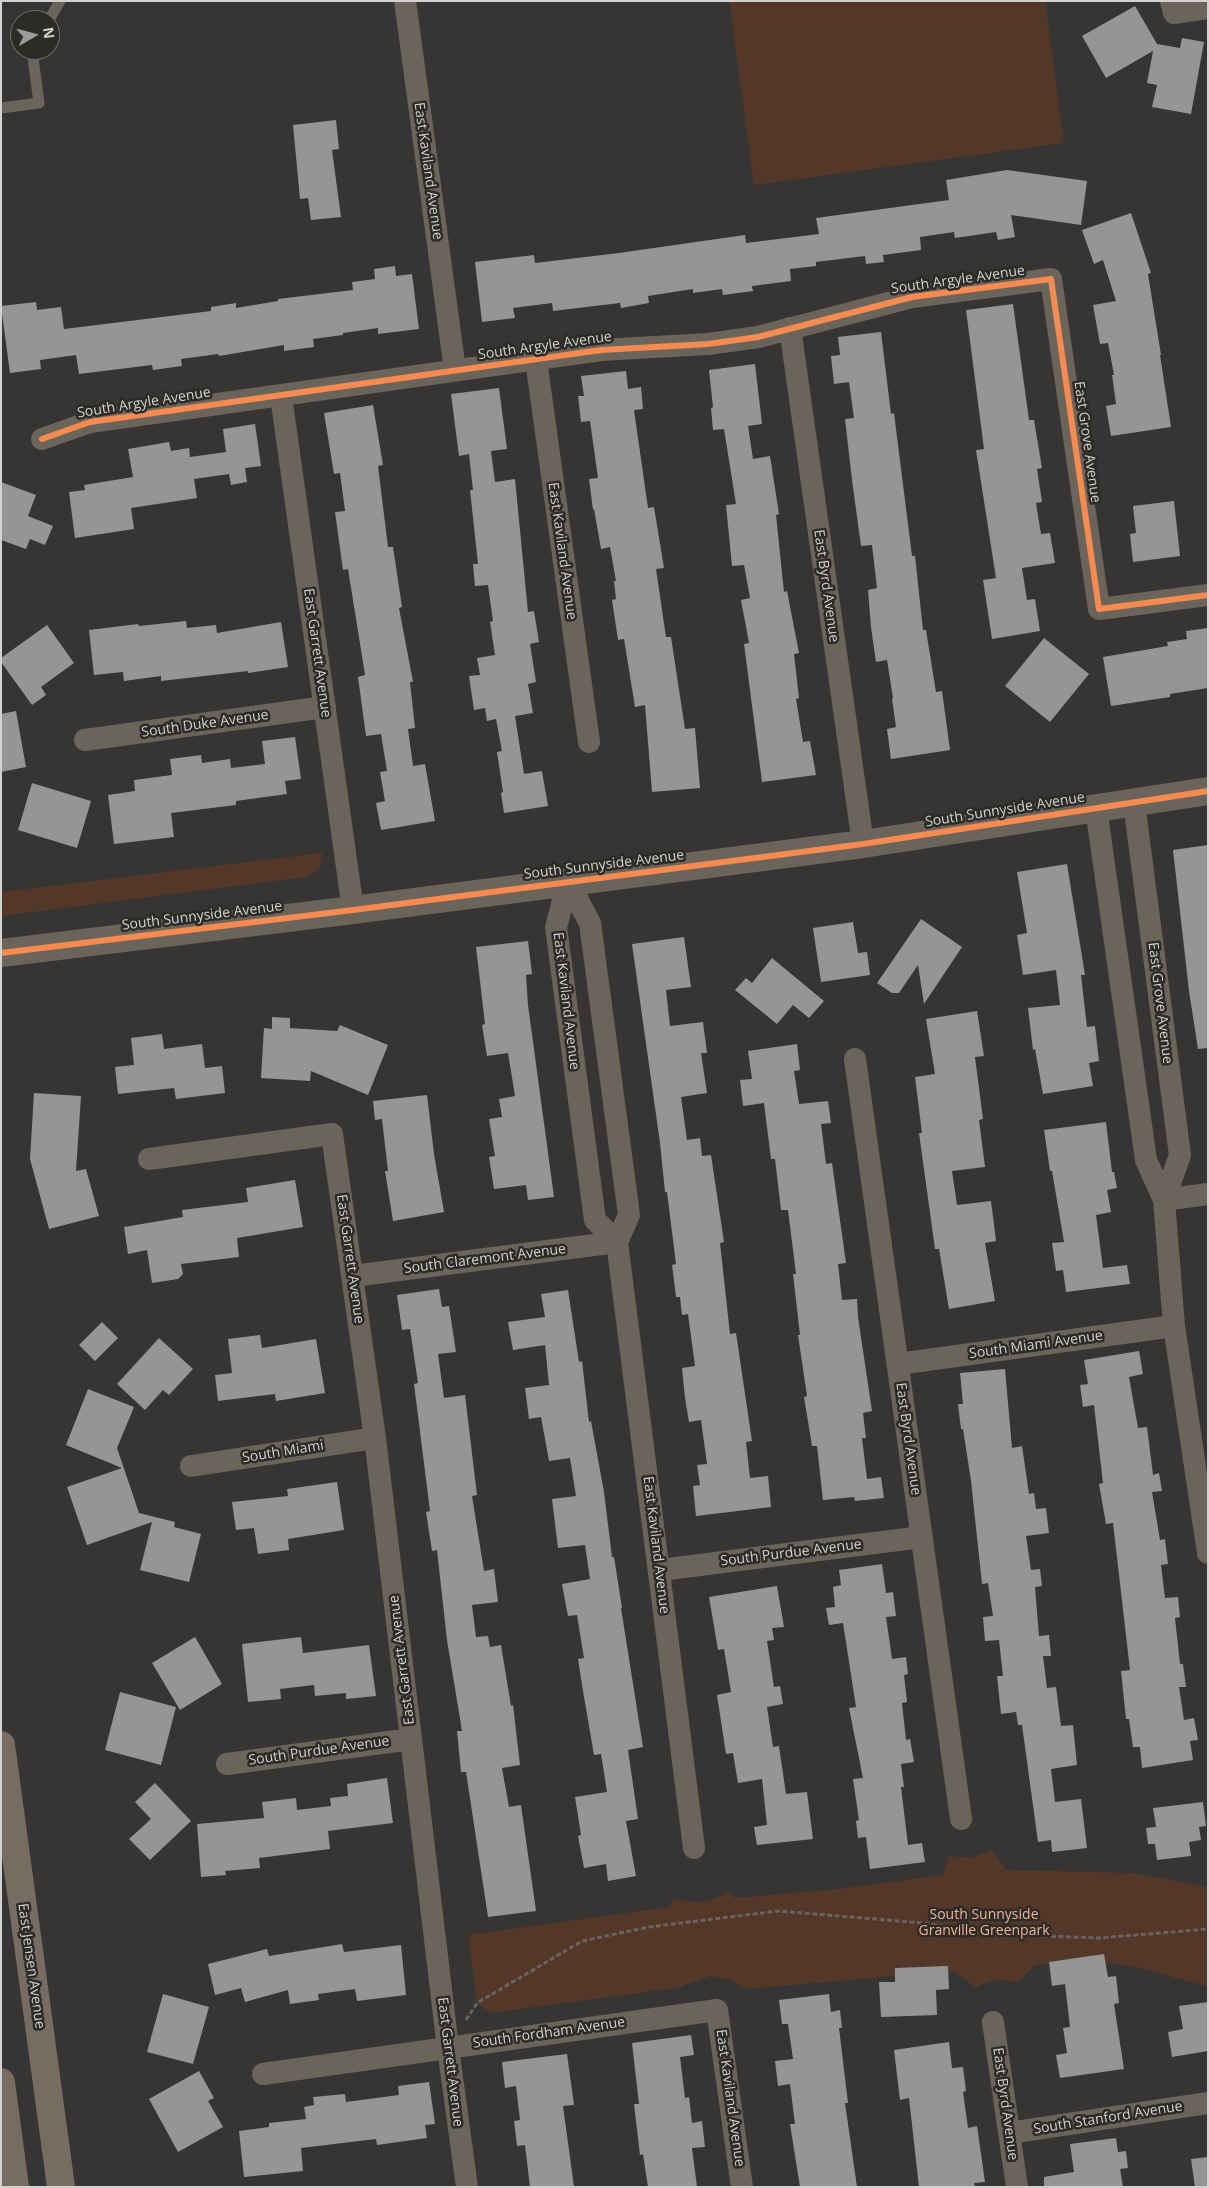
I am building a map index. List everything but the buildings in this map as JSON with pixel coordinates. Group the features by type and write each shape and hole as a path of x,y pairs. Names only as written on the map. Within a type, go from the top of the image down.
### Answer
{"main road":[{"name":"East Jensen Avenue","path":"1,1745 61,2187"},
{"path":"1,2082 15,2187"}],"street":[{"name":"East Kaviland Avenue","path":"405,1 455,370"},
{"path":"1173,7 1208,8"},
{"name":"South Argyle Avenue","path":"42,439 90,422 601,350 708,344 758,336 912,297 1051,279"},
{"name":"East Grove Avenue","path":"1051,279 1099,609 1208,595"},
{"name":"East Byrd Avenue","path":"790,328 863,844"},
{"name":"East Kaviland Avenue","path":"536,360 588,742"},
{"name":"East Garrett Avenue","path":"281,396 353,910"},
{"name":"South Duke Avenue","path":"85,740 325,707"},
{"name":"South Sunnyside Avenue","path":"1,953 863,844 1208,791"},
{"name":"East Grove Avenue","path":"1134,802 1180,1155 1164,1200"},
{"name":"East Grove Avenue","path":"1096,808 1146,1160 1164,1200 1174,1326 1208,1553"},
{"name":"East Kaviland Avenue","path":"568,882 556,927 580,1113 595,1220 617,1242 694,1848"},
{"path":"568,882 590,923 629,1216 617,1242"},
{"name":"East Byrd Avenue","path":"855,1059 962,1819"},
{"name":"East Garrett Avenue","path":"149,1159 332,1134 375,1438 448,2048 467,2187"},
{"path":"1164,1200 1208,1194"},
{"name":"South Claremont Avenue","path":"352,1276 617,1242"},
{"name":"South Miami Avenue","path":"898,1364 1174,1326"},
{"name":"South Miami","path":"191,1466 375,1438"},
{"name":"South Purdue Avenue","path":"660,1570 922,1537"},
{"name":"South Purdue Avenue","path":"227,1764 411,1739"},
{"name":"East Kaviland Avenue","path":"717,2010 742,2187"},
{"name":"South Fordham Avenue","path":"262,2074 717,2010"},
{"name":"East Byrd Avenue","path":"992,2022 1017,2187"},
{"name":"South Stanford Avenue","path":"1009,2133 1208,2103"}],"lane":[{"path":"1,108 39,103 33,60"}],"path":[{"path":"448,2048 477,2003 582,1940 649,1927 778,1911 923,1923 992,1934 1089,1938 1208,1929"}],"green space":[{"path":"729,1 1045,1 1064,143 754,185"},
{"path":"322,853 322,862 319,868 306,877 1,916 1,892"},
{"name":"South Sunnyside Granville Greenpark","path":"992,1850 1006,1870 1135,1873 1208,1887 1208,1986 1127,1965 1074,1963 1035,1965 1018,1982 996,1979 975,1987 953,1971 746,1989 729,1979 710,1976 676,1988 491,2013 477,2003 468,1935 669,1907 674,1898 689,1902 709,1901 728,1891 735,1898 838,1889 943,1875 949,1856 971,1858"}],"cycle path":[{"path":"42,439 90,422 601,350 708,344 758,337 912,297 1051,279 1099,609 1208,595"},
{"path":"1,953 863,844 1208,791"}]}
